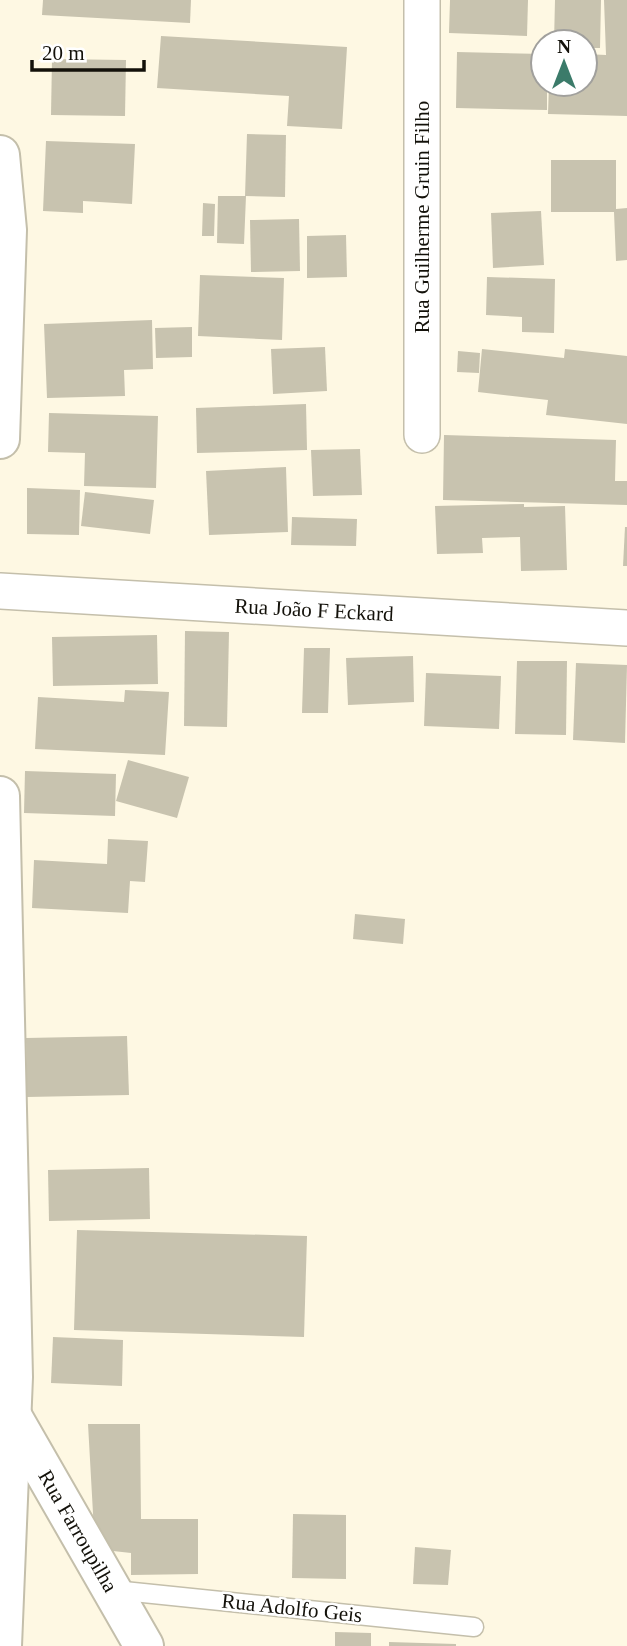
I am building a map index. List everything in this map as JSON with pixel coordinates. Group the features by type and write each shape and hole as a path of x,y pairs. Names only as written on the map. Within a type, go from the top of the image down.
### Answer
{"street":[{"name":"Rua Guilherme Gruin Filho","path":"422,0 422,435"},
{"path":"0,155 7,230 0,439"},
{"name":"Rua João F Eckard","path":"0,591 627,628"},
{"path":"0,796 6,1308 12,1416 2,1646"},
{"name":"Rua Farroupilha","path":"12,1416 144,1646"}],"lane":[{"name":"Rua Adolfo Geis","path":"111,1590 474,1627"}],"building":[{"path":"43,0 191,0 190,23 42,15"},
{"path":"450,0 528,0 527,36 449,33"},
{"path":"555,0 601,0 600,48 599,28 554,28"},
{"path":"604,0 627,0 627,116 548,114 549,98 599,98 599,55 606,55"},
{"path":"161,36 347,47 342,129 287,126 289,96 157,88"},
{"path":"457,52 529,54 529,98 547,98 547,110 456,108"},
{"path":"52,59 126,60 125,116 51,115"},
{"path":"247,134 286,135 285,197 245,196"},
{"path":"46,141 135,144 132,204 83,201 83,213 43,211"},
{"path":"551,160 616,160 616,209 627,208 627,260 616,261 614,212 551,212"},
{"path":"218,196 246,196 244,244 217,243"},
{"path":"203,203 215,204 214,236 202,236"},
{"path":"541,211 544,265 493,268 491,213"},
{"path":"299,219 300,271 251,272 250,220"},
{"path":"346,235 347,277 307,278 307,236"},
{"path":"200,275 284,278 282,340 198,336"},
{"path":"487,277 555,279 554,333 522,332 522,317 486,315"},
{"path":"152,320 153,369 124,370 125,396 47,398 44,324"},
{"path":"192,327 192,357 156,358 155,328"},
{"path":"325,347 327,391 273,394 271,349"},
{"path":"482,349 564,358 565,349 627,356 627,424 546,415 548,400 478,392"},
{"path":"458,351 480,353 479,373 457,372"},
{"path":"306,404 307,450 197,453 196,408"},
{"path":"49,413 158,416 156,488 84,486 85,453 48,452"},
{"path":"444,435 616,440 615,481 627,481 627,505 443,500"},
{"path":"360,449 362,495 313,496 311,450"},
{"path":"286,467 288,532 209,535 206,471"},
{"path":"27,488 80,490 79,535 27,534"},
{"path":"85,492 154,500 150,534 81,526"},
{"path":"524,504 524,507 565,506 567,570 521,571 520,537 482,538 483,553 437,554 435,506"},
{"path":"292,517 357,519 356,546 291,545"},
{"path":"625,527 627,566 623,566"},
{"path":"185,631 229,632 227,727 184,726"},
{"path":"157,635 158,684 53,686 52,637"},
{"path":"304,648 330,648 328,713 302,713"},
{"path":"413,656 414,702 348,705 346,658"},
{"path":"517,661 567,661 566,735 515,734"},
{"path":"576,663 627,665 625,743 573,740"},
{"path":"426,673 501,676 499,729 424,726"},
{"path":"125,690 169,692 165,755 35,749 38,697 124,702"},
{"path":"128,760 189,777 177,818 116,801"},
{"path":"25,771 116,774 115,816 24,813"},
{"path":"108,839 148,841 145,882 130,881 128,913 32,908 34,860 107,864"},
{"path":"355,914 405,919 403,944 353,939"},
{"path":"127,1036 129,1095 27,1097 26,1038"},
{"path":"149,1168 150,1219 49,1221 48,1170"},
{"path":"77,1230 307,1236 304,1337 74,1330"},
{"path":"53,1337 123,1340 122,1386 51,1383"},
{"path":"88,1424 140,1424 141,1519 198,1519 198,1574 131,1575 131,1553 95,1549"},
{"path":"293,1514 346,1515 346,1579 292,1578"},
{"path":"415,1547 451,1550 448,1585 413,1584"},
{"path":"335,1632 371,1633 371,1646 335,1646"},
{"path":"389,1642 456,1644 456,1646 389,1646"}]}
